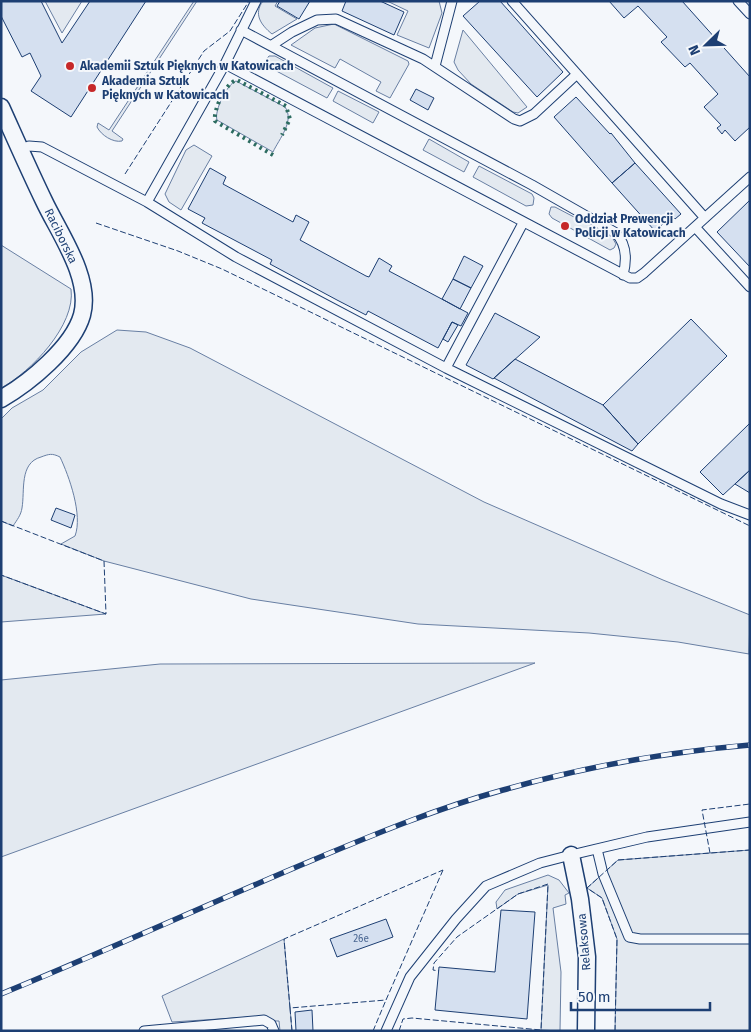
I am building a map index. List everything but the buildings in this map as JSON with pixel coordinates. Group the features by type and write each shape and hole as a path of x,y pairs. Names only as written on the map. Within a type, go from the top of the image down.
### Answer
{"street":[{"name":"Raciborska","path":"1,107 74,257 84,295 82,316 65,346 46,365 1,399"},
{"name":"Relaksowa","path":"571,855 580,899 587,957 586,1031"}],"lane":[{"path":"147,202 225,64 256,1"},
{"path":"435,66 452,1"},
{"path":"512,1 704,218"},
{"path":"738,1 750,14"},
{"path":"272,45 317,20 336,18 435,66 514,119 520,121 534,114 577,74"},
{"path":"241,30 272,45 616,233 621,238 625,250 626,265 623,275"},
{"path":"225,64 630,278 637,278 644,273 750,177"},
{"path":"21,149 30,146 42,147 147,202 236,257 446,368 721,504 750,515"},
{"path":"446,368 523,222"},
{"path":"695,227 750,287"},
{"path":"386,1031 410,977 456,919 486,886 540,863 571,855 648,837 750,822"},
{"path":"597,849 603,874 629,936 640,939 750,940"},
{"path":"144,1031 264,1020 271,1024 274,1031"}],"shaded area":[{"path":"45,1 82,1 62,33"},
{"path":"194,1 197,1 112,131 123,139 122,141 108,138 97,127 98,123 109,130"},
{"path":"263,1 278,1 275,6 297,19 272,34 260,19 259,10"},
{"path":"387,1 439,1 442,13 429,48 397,35 408,11"},
{"path":"334,24 408,61 409,64 390,98 376,91 381,82 340,59 335,68 291,45 315,28"},
{"path":"463,30 527,107 518,113 513,112 471,84 458,70 454,62"},
{"path":"269,56 275,56 333,88 327,98 267,66 265,61"},
{"path":"236,81 285,107 288,112 287,124 273,152 217,120 217,111 222,98 232,83"},
{"path":"338,91 379,112 373,123 333,101"},
{"path":"429,139 469,162 464,172 423,150"},
{"path":"194,145 212,156 181,210 169,202 165,194 186,150"},
{"path":"479,166 532,194 534,198 533,205 526,206 473,177"},
{"path":"551,207 555,207 612,237 616,244 614,248 610,250 552,218 549,214"},
{"path":"1,245 71,289 71,303 59,332 49,346 25,371 1,388"},
{"path":"117,330 146,332 190,348 484,502 663,580 750,615 749,654 678,642 589,633 418,624 251,599 104,561 61,544 75,536 77,517 74,496 67,474 60,457 53,454 34,460 29,465 24,478 21,511 13,526 1,521 1,419 12,408 43,390 81,352"},
{"path":"1,575 106,614 1,622"},
{"path":"535,663 1,857 1,680 160,664"},
{"path":"750,850 750,1031 615,1031 617,939 602,898 587,888 618,860"},
{"path":"548,875 559,880 569,893 565,895 566,904 553,908 561,972 560,1031 541,1030 548,885 518,894 497,909 496,902 505,890"},
{"path":"284,939 292,1031 280,1031 279,1021 272,1021 266,1016 172,1022 162,996"}],"railway":[{"path":"1,994 336,850 407,822 479,797 564,774 656,756 750,745"}],"hedge":[{"path":"273,155 215,121 218,104 229,86 237,80 286,106 290,119 282,135"}],"fence":[{"path":"125,174 204,51 230,31 249,1"},
{"path":"96,223 178,251 222,269 750,526"},
{"path":"1,521 104,561 106,614 1,575"},
{"path":"710,853 702,810 750,804"},
{"path":"615,1031 617,939 602,898 587,888 618,860 750,850"},
{"path":"443,870 386,1000 290,1008 284,939 443,870"},
{"path":"399,1031 403,1019 412,1018 541,1030 548,884 518,894 457,937 434,963 433,970 439,971"},
{"path":"373,1031 386,1000"},
{"path":"290,1008 292,1031"}],"place":[{"name":"Akademii Sztuk Pięknych w Katowicach","path":"70,66"},
{"name":"Akademia Sztuk Pięknych w Katowicach","path":"92,88"},
{"name":"Oddział Prewencji Policji w Katowicach","path":"565,226"}]}
